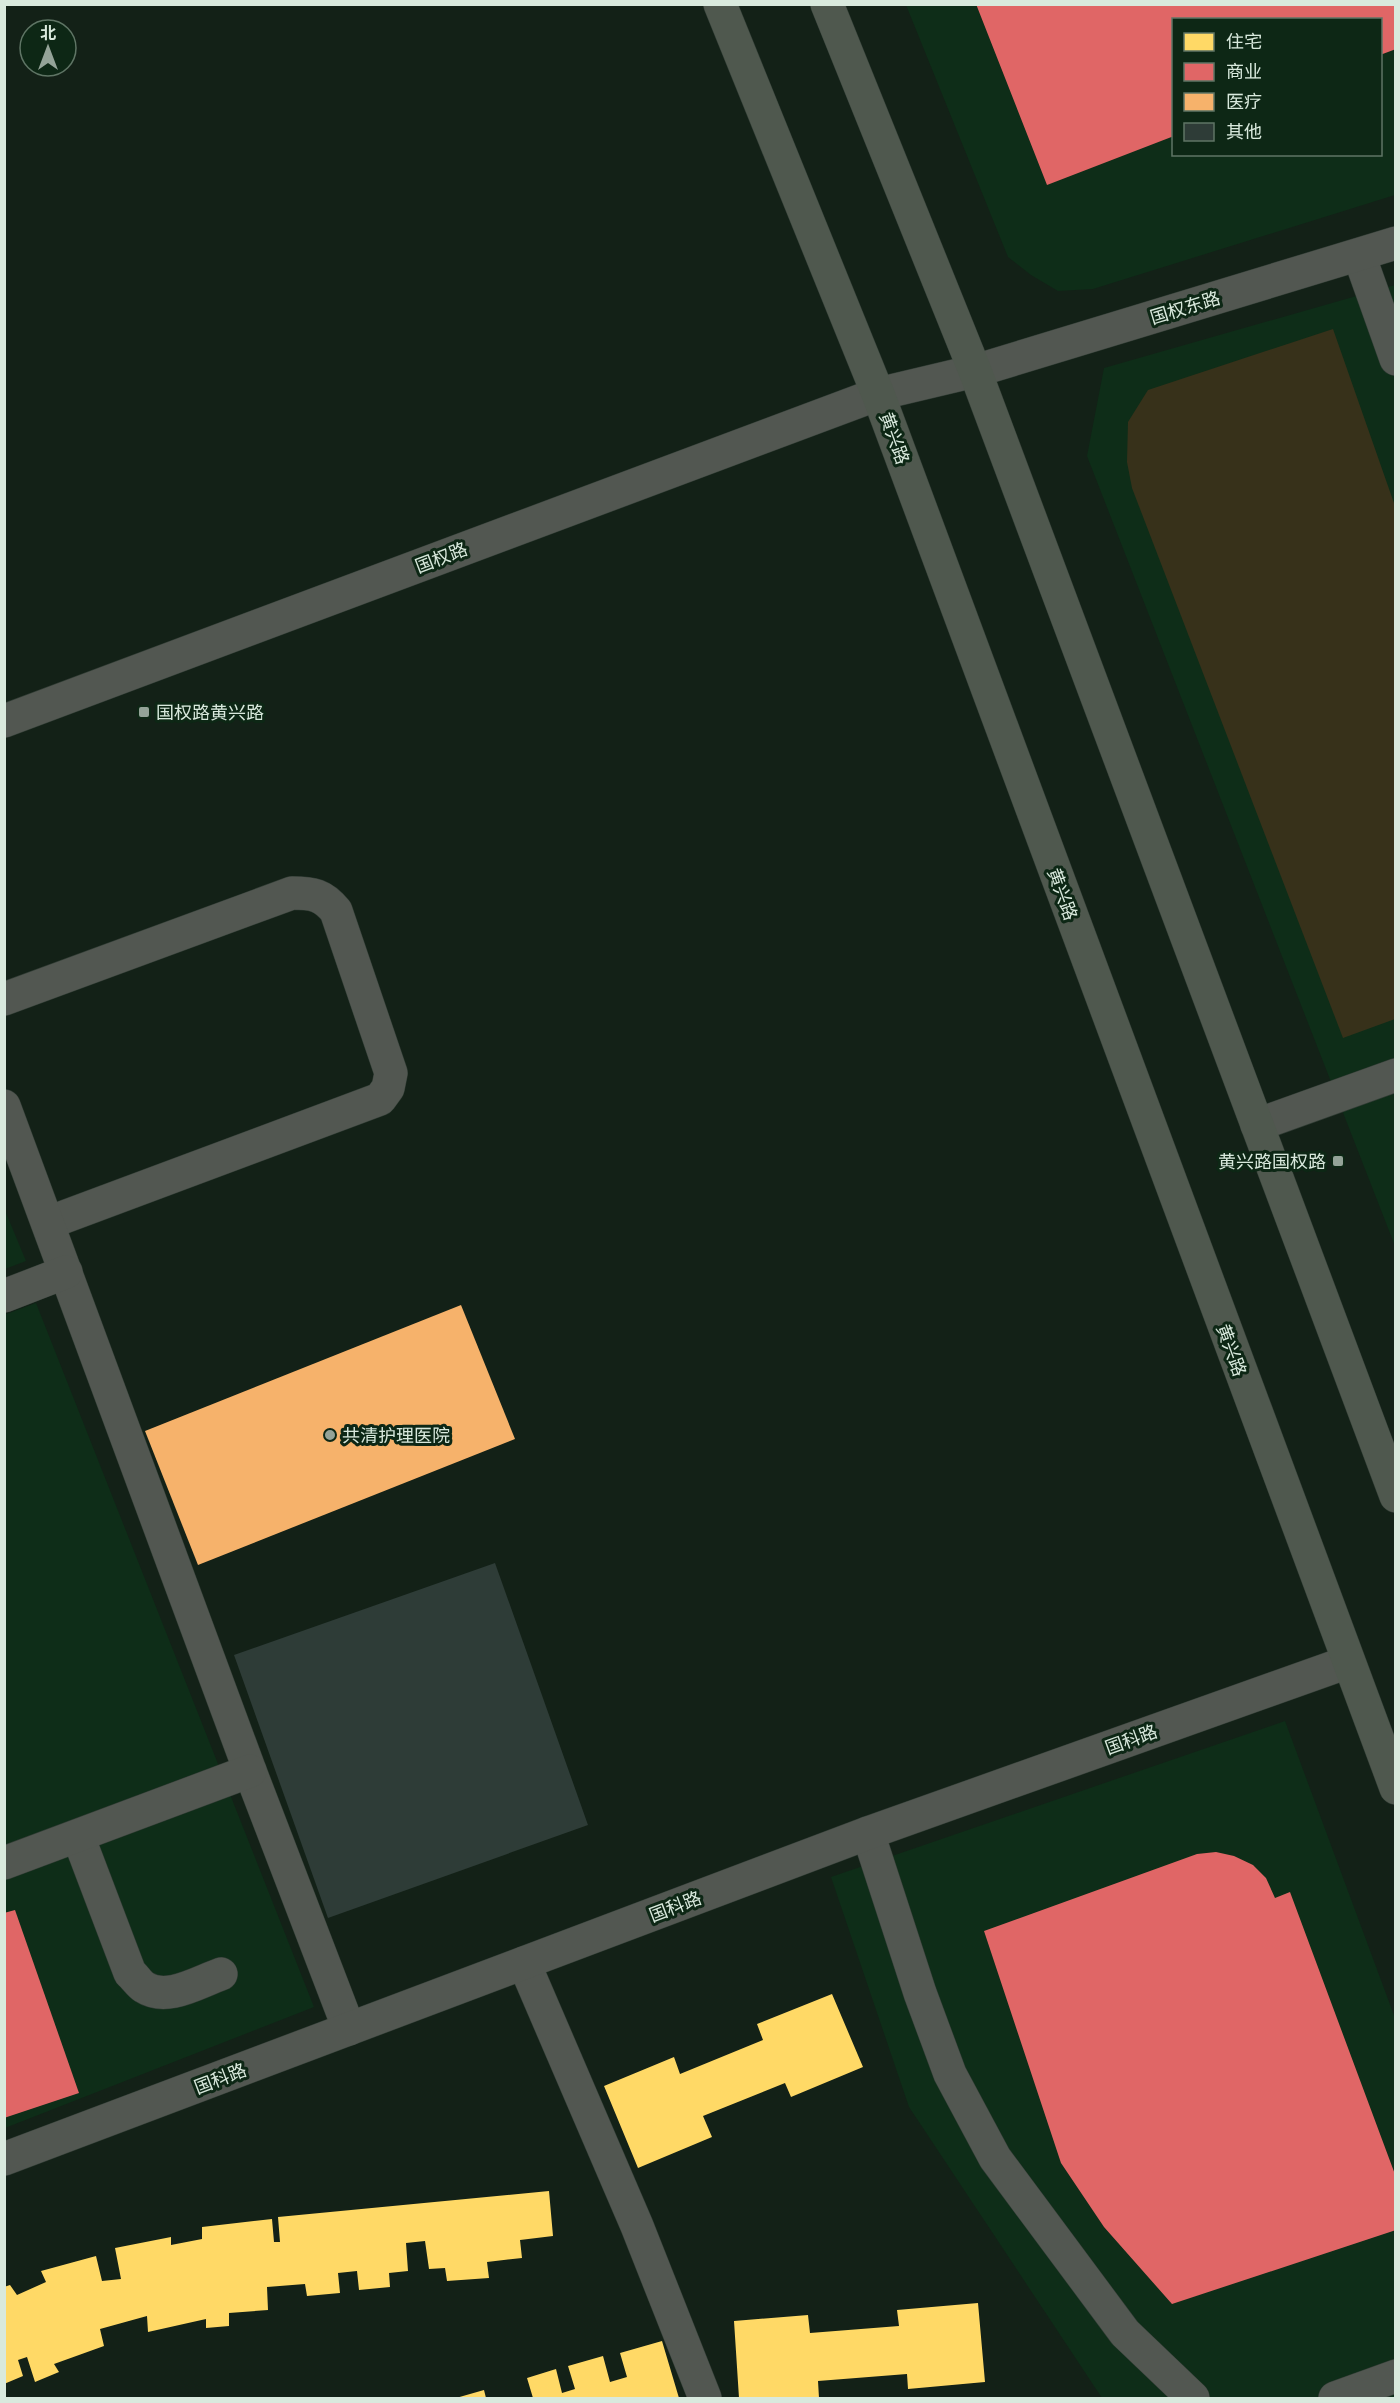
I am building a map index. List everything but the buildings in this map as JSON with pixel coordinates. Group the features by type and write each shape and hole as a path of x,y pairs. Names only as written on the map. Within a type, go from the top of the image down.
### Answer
{"main road":[{"name":"黄兴路","path":"720,4 878,394 1395,1788"},
{"path":"827,4 975,371 1395,1496"}],"street":[{"name":"国权东路","path":"878,394 975,371 1395,243"},
{"path":"1359,255 1395,359"},
{"name":"国权路","path":"4,721 878,394"},
{"path":"4,999 292,893 309,893 327,900 336,911 391,1073 388,1088 380,1099 48,1223"},
{"path":"1257,1125 1395,1075"},
{"path":"4,1106 250,1772 349,2029"},
{"path":"4,1296 66,1272"},
{"name":"国科路","path":"4,2159 868,1833 1348,1662"},
{"path":"4,1863 250,1772"},
{"path":"868,1833 920,1993 950,2074 995,2158 1125,2332 1193,2398"},
{"path":"78,1836 130,1973 144,1987 159,1992 174,1992 221,1974"},
{"path":"524,1963 637,2226 705,2398"},
{"path":"1335,2398 1395,2376"}],"shaded area":[{"path":"906,5 1395,5 1395,195 1093,289 1058,291 1031,275 1008,257"},
{"path":"1395,285 1395,1246 1087,456 1104,368"},
{"path":"1333,329 1395,506 1395,1019 1343,1038 1132,488 1127,462 1128,422 1148,390"},
{"path":"4,1208 26,1261 5,1269 4,1269"},
{"path":"36,1303 314,2007 5,2128 4,1315"},
{"path":"1285,1721 1395,2018 1395,2398 1102,2398 909,2107 831,1877"}],"place":[{"name":"国权路黄兴路","path":"144,712"},
{"name":"黄兴路国权路","path":"1338,1161"},
{"name":"共清护理医院","path":"330,1435"}]}
